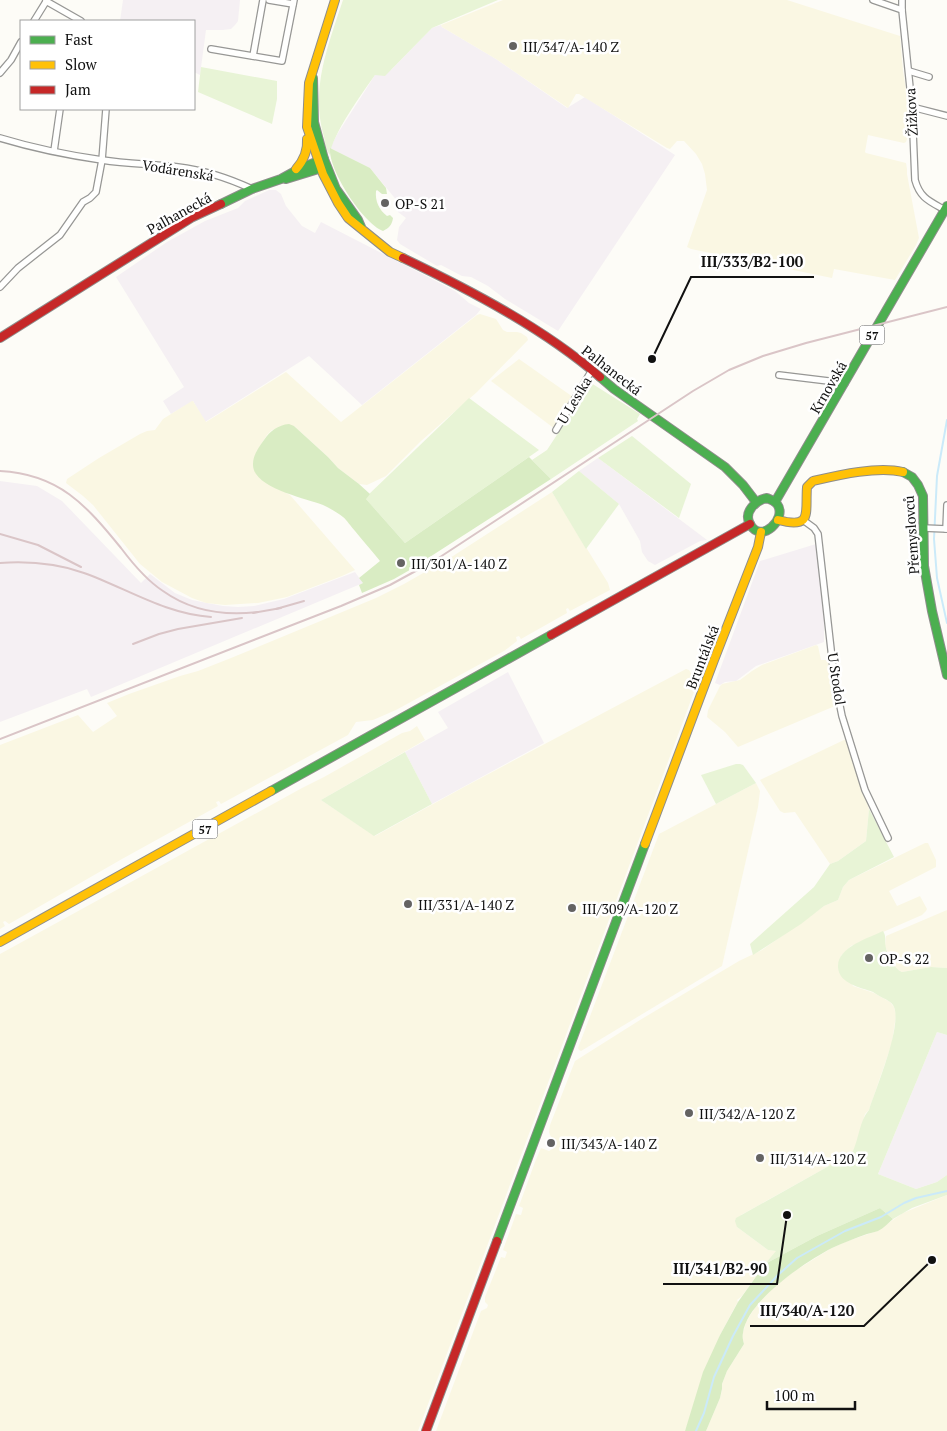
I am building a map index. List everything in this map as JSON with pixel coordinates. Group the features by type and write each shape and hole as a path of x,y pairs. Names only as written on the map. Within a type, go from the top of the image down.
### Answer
{"main road":[{"path":"294,172 303,162 308,151 308,83 335,0"},
{"path":"312,73 314,84 314,122 322,164"},
{"path":"307,127 322,164"},
{"name":"Palhanecká","path":"1,335 191,218 252,189 281,179 294,172 322,164"},
{"name":"Palhanecká","path":"281,179 287,180 322,164"},
{"name":"Palhanecká","path":"322,164 338,203 355,225 361,227 390,252 439,276 540,332 645,412 725,467 756,502"},
{"name":"Krnovská","path":"776,502 946,208"},
{"name":"Přemyslovců","path":"803,520 807,513 807,488 812,481 889,469 899,470 908,474 923,493 926,528 924,566 932,611 944,652 947,674"},
{"path":"767,498 776,502 780,511 778,520 771,529 761,532 755,530 750,524 748,516 756,502 767,498"},
{"path":"778,520 793,524 800,523 803,520"},
{"name":"57","path":"0,942 750,524"},
{"name":"Bruntálská","path":"426,1431 752,564 761,532"}],"street":[{"path":"35,20 47,0 79,20"},
{"path":"253,56 263,0"},
{"path":"211,49 282,61 294,2 270,0"},
{"path":"873,0 902,10"},
{"name":"Žižkova","path":"902,0 912,107 915,180 917,189 924,198 946,208"},
{"path":"0,73 11,60 20,44"},
{"path":"908,71 929,77"},
{"path":"912,107 947,116"},
{"path":"54,151 60,110"},
{"path":"0,287 18,268 60,235 80,206 96,192 102,160 106,110"},
{"name":"Vodárenská","path":"0,138 29,146 102,160 179,167 213,174 252,189"},
{"name":"U Lesíka","path":"556,430 592,370"},
{"path":"780,375 845,383"},
{"path":"926,528 945,529 947,505"},
{"name":"U Stodol","path":"803,520 814,528 818,534 834,676 842,716 865,790 888,838"}],"shaded area":[{"path":"123,0 240,0 238,21 231,29 206,30 200,75 195,72 195,20 120,20"},
{"path":"503,0 787,0 900,36 908,106 909,128 907,139 904,143 868,135 865,152 906,163 919,238 895,280 834,269 832,278 687,247 707,190 702,164 684,141 677,141 670,149 667,148 579,94 576,94 568,108 496,59 441,25"},
{"path":"441,25 496,59 567,108 585,97 675,155 558,331 505,299 488,286 441,265 437,266 400,244 397,240 399,227 406,218 398,212 398,202 370,168 330,148 375,75 391,70 432,28"},
{"path":"269,190 276,190 281,194 286,206 302,226 315,233 321,222 455,291 469,303 481,309 476,315 362,405 309,356 205,422 193,401 171,414 163,401 184,387 116,277 167,242 205,221 238,208 245,201"},
{"path":"480,314 496,319 503,330 521,333 528,340 477,392 421,441 386,476 367,485 359,484 338,468 294,426 272,430 257,451 253,464 262,480 290,495 355,570 342,576 287,597 258,603 225,605 206,603 192,598 162,582 140,564 93,505 66,483 67,479 99,458 140,434 155,430 163,419 192,401 206,422 286,372 341,422"},
{"path":"519,359 573,397 555,429 491,381"},
{"path":"598,458 707,540 700,541 655,565 648,561 642,552 640,541 619,504 579,471"},
{"path":"0,481 37,486 62,501 141,583 150,574 175,593 192,600 223,606 254,606 284,599 355,572 363,583 91,697 87,689 0,722"},
{"path":"552,492 608,583 610,590 570,611 568,608 566,609 567,613 521,639 519,636 516,637 517,641 504,651 396,710 373,720 356,722 348,735 221,804 219,801 216,802 218,806 9,924 5,921 3,922 5,926 0,929 0,745 78,715 93,732 117,716 107,703 198,671 376,598 453,556"},
{"path":"816,544 824,595 824,642 756,666 736,681 725,682 720,685 715,683 760,561"},
{"path":"816,645 818,646 821,660 828,660 830,663 836,699 835,706 738,747 725,732 707,717 708,710 722,684 740,680 762,665"},
{"path":"686,669 689,670 694,678 694,692 418,1431 0,1431 0,954 417,726 425,740 321,800 375,836"},
{"path":"508,672 544,743 432,804 405,752 448,728 438,712"},
{"path":"846,739 869,809 866,841 838,861 830,864 795,812 784,813 780,811 760,780"},
{"path":"756,783 760,791 758,807 722,966 581,1051 579,1050 578,1048 659,834"},
{"path":"928,843 936,860 936,867 889,891 897,906 920,896 927,909 926,911 922,915 851,946 841,956 853,986 874,993 890,1002 894,1007 896,1015 892,1043 869,1110 865,1114 856,1146 852,1153 741,1215 737,1227 768,1250 777,1251 737,1300 738,1302 720,1335 685,1431 436,1431 481,1311 487,1308 488,1305 485,1302 485,1297 501,1257 505,1258 507,1252 503,1250 516,1214 521,1215 523,1208 519,1206 535,1162 541,1148 549,1151 554,1148 555,1142 549,1132 550,1125 575,1061 739,961 762,950 824,906 838,900 843,887 849,880"},
{"path":"947,910 947,968 931,967 902,972 896,969 885,946 886,936"},
{"path":"937,1032 947,1035 947,1175 937,1182 916,1189 878,1174"},
{"path":"947,1195 947,1431 706,1431 720,1398 722,1384 727,1371 744,1344 742,1336 746,1322 756,1306 776,1285 830,1249 877,1231 903,1213"}],"green space":[{"path":"343,0 498,0 432,28 385,76 375,75 342,126 330,155 320,119 320,84 327,51"},
{"path":"201,67 277,81 277,99 272,124 198,92"},
{"path":"330,148 370,168 386,188 387,194 382,194 377,190 376,195 377,202 382,211 387,216 390,215 393,218 387,229 383,231 375,226 366,218 348,195 335,169"},
{"path":"591,383 640,414 637,419 638,421 551,479 532,460 547,450"},
{"path":"469,398 539,450 405,543 365,498"},
{"path":"289,424 294,426 338,468 370,494 366,499 405,543 529,457 551,479 408,571 362,593 359,585 363,583 359,578 380,561 346,520 323,505 270,486 261,480 255,472 254,457 262,443 275,429"},
{"path":"632,436 691,484 679,518 598,458"},
{"path":"579,471 619,504 586,549 552,492"},
{"path":"405,752 432,804 374,836 321,800"},
{"path":"736,764 743,765 756,783 716,804 701,775"},
{"path":"869,809 894,857 849,880 843,887 838,900 824,906 801,924 753,955 750,944 814,887 830,864 838,861 866,841"},
{"path":"883,931 888,955 894,965 902,972 931,967 947,968 947,1035 937,1032 878,1174 916,1189 937,1182 947,1175 947,1195 912,1208 893,1219 880,1208 817,1236 765,1264 776,1251 768,1250 737,1227 736,1218 852,1153 863,1120 869,1110 891,1043 896,1016 894,1007 889,1001 846,981 839,973 838,967 839,960 848,949 862,940"},
{"path":"880,1208 893,1219 884,1227 832,1248 807,1263 779,1284 755,1308 747,1321 743,1333 744,1344 727,1371 722,1384 720,1398 706,1431 685,1431 703,1372 720,1335 738,1302 765,1264 817,1236"}],"waterway":[{"path":"947,420 937,476 934,539 937,578 947,623"},
{"path":"696,1431 704,1413 714,1377 733,1336 750,1305 778,1275 797,1258 845,1231 881,1217 916,1198 947,1191"}],"railway":[{"path":"0,739 341,606 390,585 434,561 693,391 729,370 763,356 806,343 947,307"},
{"path":"0,471 21,473 39,478 70,494 96,518 145,577 174,598 209,610 233,613 258,612"},
{"path":"0,534 38,545 81,567"},
{"path":"0,563 21,562 63,567 100,579 162,606 194,615 211,617"},
{"path":"276,609 304,601"},
{"path":"253,613 281,608"},
{"path":"133,644 178,629 242,618"}],"traffic: fast":[{"path":"313,78 314,122 324,159 336,189 361,227"},
{"path":"221,204 324,159"},
{"path":"286,179 325,167"},
{"path":"775,502 947,206"},
{"path":"600,377 614,389 725,467 743,485 756,502"},
{"path":"903,472 912,477 923,496 924,566 947,675"},
{"path":"767,498 777,504 779,516 772,527 760,532 755,530 750,524 748,515 755,504 767,498"},
{"path":"271,791 551,635"},
{"path":"497,1241 645,844"}],"traffic: slow":[{"path":"335,0 309,83 307,127 323,174 348,218 390,252 403,258"},
{"path":"296,169 305,155 307,139"},
{"path":"778,520 789,522 802,521 806,512 807,487 813,481 870,471 893,470 903,472"},
{"path":"645,844 758,547 761,532"},
{"path":"0,942 271,791"}],"traffic: jam":[{"path":"0,338 191,218 221,204"},
{"path":"403,258 454,283 530,326 555,342 600,377"},
{"path":"551,635 750,524"},
{"path":"426,1431 497,1241"}],"place":[{"name":"III/347/A-140 Z","path":"513,46"},
{"name":"OP-S 21","path":"385,203"},
{"name":"III/333/B2-100","path":"652,359"},
{"name":"III/301/A-140 Z","path":"401,563"},
{"name":"III/331/A-140 Z","path":"408,904"},
{"name":"III/309/A-120 Z","path":"572,908"},
{"name":"OP-S 22","path":"869,958"},
{"name":"III/342/A-120 Z","path":"689,1113"},
{"name":"III/343/A-140 Z","path":"551,1143"},
{"name":"III/314/A-120 Z","path":"760,1158"},
{"name":"III/341/B2-90","path":"787,1215"},
{"name":"III/340/A-120","path":"932,1260"}]}
